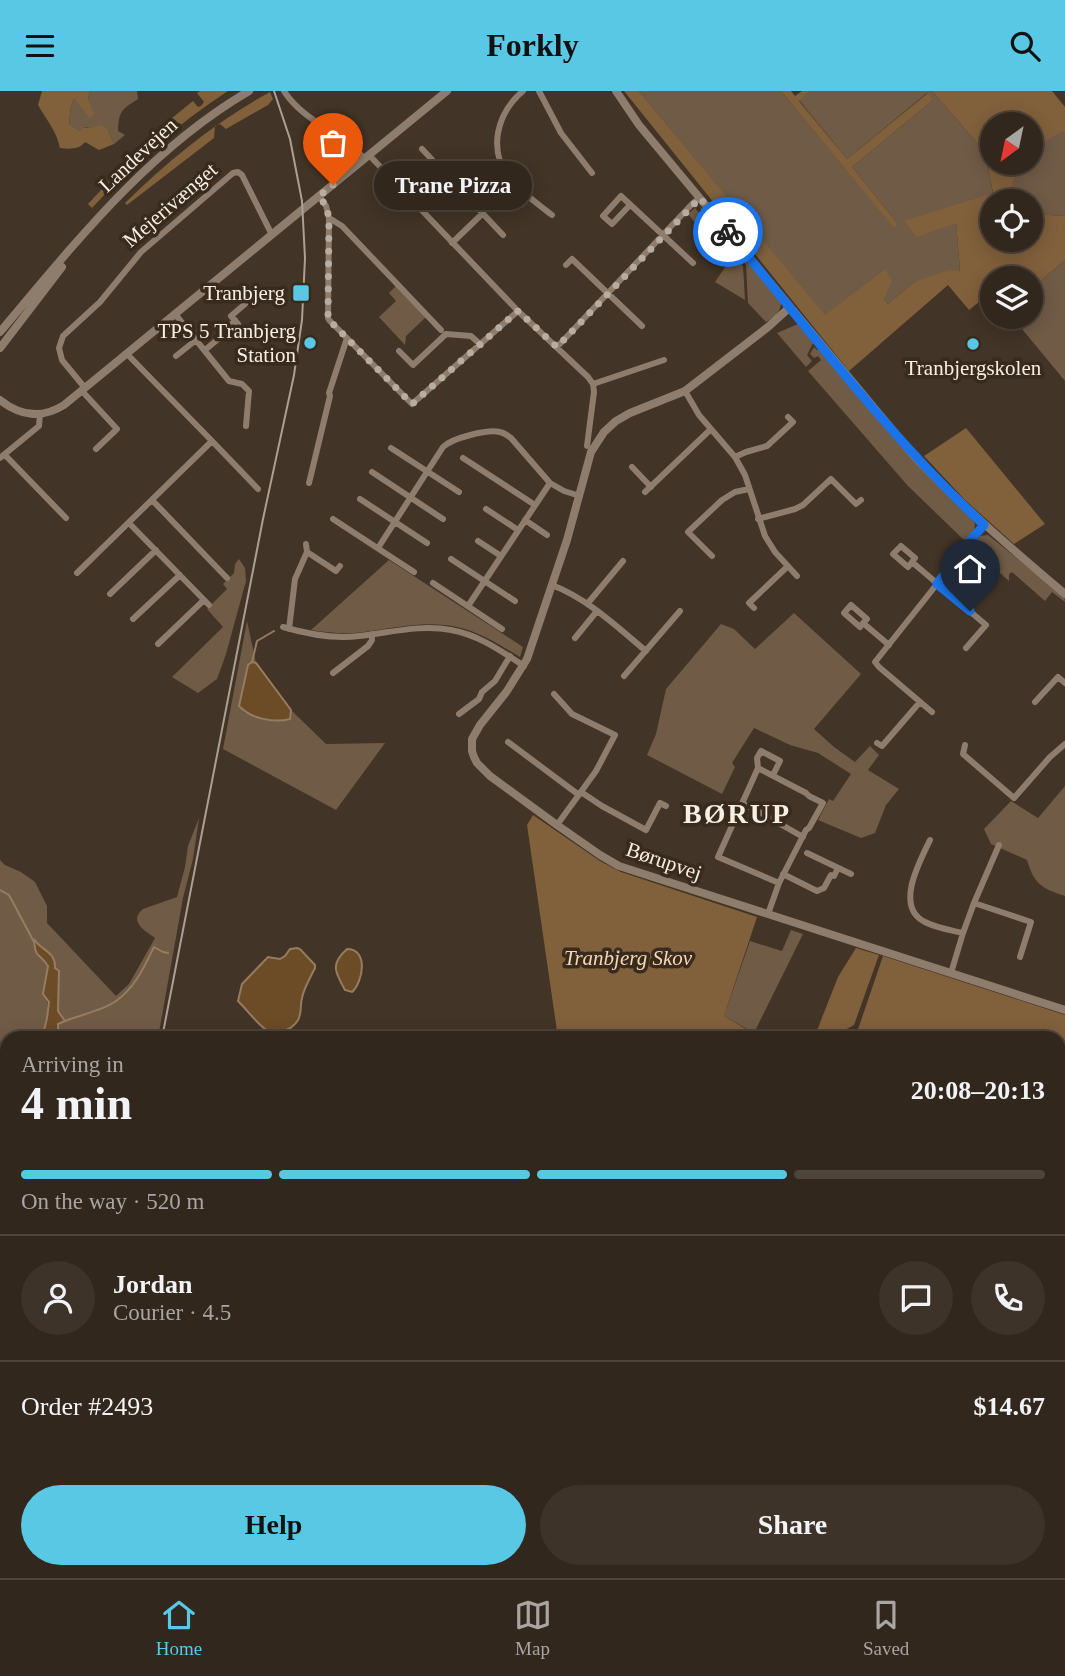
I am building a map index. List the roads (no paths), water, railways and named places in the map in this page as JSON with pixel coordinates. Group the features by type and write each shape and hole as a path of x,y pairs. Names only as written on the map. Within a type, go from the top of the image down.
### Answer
{"street":[{"name":"Landevejen","path":"0,332 129,185 169,148 212,114 249,91"},
{"path":"284,91 307,116 367,157 518,311 588,377 594,392 587,446"},
{"path":"0,400 18,412 40,414 57,409 447,91"},
{"path":"523,91 502,115 497,144 499,159 509,178 552,215"},
{"path":"539,91 561,133 592,173"},
{"path":"616,91 639,125 915,457 984,525 1065,594"},
{"path":"422,149 503,235"},
{"name":"Mejerivænget","path":"83,390 62,360 59,348 63,336 100,302 141,252 233,173 242,174 272,235"},
{"path":"319,196 326,206 329,218 328,317 412,404 518,311"},
{"path":"630,205 612,224 603,216 621,196 692,263"},
{"path":"557,347 700,198"},
{"path":"452,243 483,213"},
{"path":"329,218 342,226 441,330"},
{"name":"Landevejen","path":"0,348 90,227"},
{"path":"566,265 572,259 642,326"},
{"path":"205,350 236,322 231,316 245,304"},
{"name":"Børupvej","path":"790,307 685,390 630,413 604,432 591,452 580,496 524,666 475,732 472,751 477,763 490,776 556,825 619,866 1065,1010"},
{"path":"175,314 229,381 242,384 249,391 246,426"},
{"path":"399,351 413,365 446,334 471,336 481,345"},
{"path":"309,483 329,393 348,338"},
{"path":"176,356 196,339"},
{"path":"127,354 258,489"},
{"path":"593,384 664,360"},
{"path":"83,390 117,429 96,449"},
{"path":"685,390 699,415 735,457 769,544 797,576"},
{"path":"40,414 39,426 2,456 66,518"},
{"path":"238,414 247,415"},
{"path":"735,457 767,446 793,422 788,417"},
{"path":"632,467 648,490 711,429"},
{"path":"377,548 427,471 454,439 499,432 510,438 550,483 580,496"},
{"path":"77,573 212,442"},
{"path":"391,448 460,492"},
{"path":"463,458 535,505"},
{"path":"372,472 443,519"},
{"path":"758,519 803,505 831,479 856,504 861,500"},
{"path":"468,606 550,483"},
{"path":"712,556 688,531 728,495 749,489"},
{"path":"359,499 426,543"},
{"path":"152,500 227,578"},
{"path":"485,509 518,530"},
{"path":"333,519 414,572"},
{"path":"525,520 547,535"},
{"path":"129,523 206,602 158,645"},
{"path":"932,712 875,662 984,525"},
{"path":"478,541 501,556"},
{"path":"306,544 307,552 295,579 286,628 337,637 419,628 450,629 486,641 524,666"},
{"path":"110,594 156,550"},
{"path":"307,552 336,571 340,566"},
{"path":"451,559 515,600"},
{"path":"588,603 623,561"},
{"path":"912,562 986,625 966,648"},
{"path":"754,608 749,603 788,566"},
{"path":"133,619 180,575"},
{"path":"433,583 502,629"},
{"path":"552,585 588,603 646,651"},
{"path":"575,638 597,611"},
{"path":"624,676 680,611"},
{"path":"863,623 888,646"},
{"path":"333,673 368,646 372,634"},
{"path":"458,714 479,699 482,692 495,681 510,656"},
{"path":"1035,702 1058,677 1065,683"},
{"path":"554,694 572,714 615,735 596,771 556,825"},
{"path":"877,743 881,746 920,702"},
{"name":"Børupvej","path":"508,742 580,793 646,830 660,803 666,806"},
{"path":"965,745 963,754 1014,798 1049,757 1065,744"},
{"path":"768,914 783,874 822,803 758,768 757,758 761,751 780,761 773,775"},
{"name":"Børupvej","path":"758,768 718,857 779,883"},
{"path":"743,804 803,837"},
{"path":"930,840 912,879 912,909 924,922 963,933"},
{"path":"951,973 974,903 999,845"},
{"path":"807,853 851,874"},
{"path":"783,874 817,891 824,888 838,868"},
{"path":"974,903 1031,922 1020,957"}],"waterway":[{"path":"252,662 257,641 274,631"},
{"path":"0,890 9,895 34,942"},
{"path":"65,1021 105,1007 123,996 138,977 154,947 168,953"}],"tram line":[{"path":"163,1031 263,519 294,375 302,320 305,258 302,201 290,139 274,91"}],"place":[{"name":"Trane Pizza","path":"333,185"},
{"name":"Tranbjerg","path":"301,293"},
{"name":"TPS 5 Tranbjerg Station","path":"310,343"},
{"name":"Tranbjergskolen","path":"973,344"}],"district":[{"name":"BØRUP","path":"737,813"}],"park label":[{"name":"Tranbjerg Skov","path":"628,958"}]}
